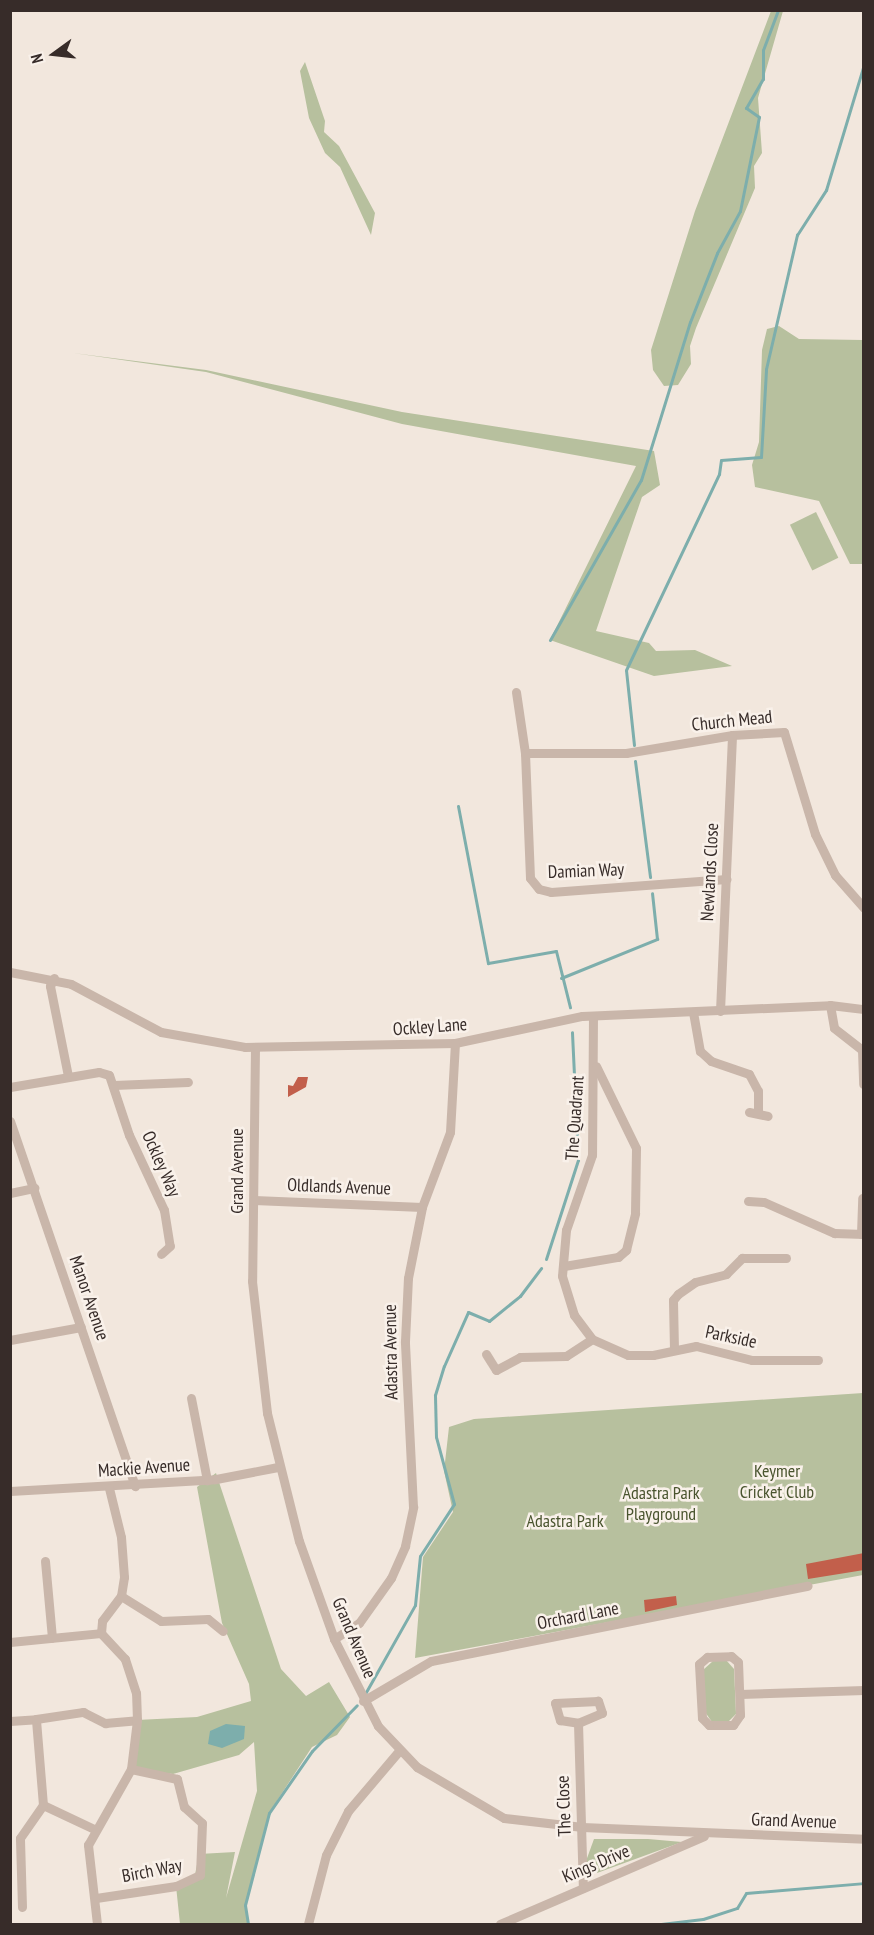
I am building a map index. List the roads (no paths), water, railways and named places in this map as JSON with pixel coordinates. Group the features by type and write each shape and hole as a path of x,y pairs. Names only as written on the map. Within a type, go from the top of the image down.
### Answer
{"street":[{"name":"Damian Way","path":"516,692 525,753 530,878 539,889 551,892 727,879"},
{"name":"Church Mead","path":"525,753 626,753 732,735 784,732 814,834 835,875 864,908"},
{"name":"Newlands Close","path":"720,1011 732,735"},
{"name":"Ockley Lane","path":"10,972 54,978 161,1032 255,1047 454,1043 593,1016 830,1005 864,1009"},
{"path":"54,978 50,986 68,1076"},
{"path":"830,1005 834,1028 862,1050 863,1084"},
{"path":"693,1012 700,1051 711,1061 749,1074 758,1091 754,1112 768,1116"},
{"name":"The Quadrant","path":"593,1016 595,1064 592,1155 566,1230 564,1266 618,1257 626,1250 636,1213 636,1148 595,1064"},
{"name":"Adastra Avenue","path":"334,1639 359,1623 377,1602 399,1563 409,1526 414,1483 405,1310 410,1260 422,1208 450,1132 454,1043"},
{"name":"Grand Avenue","path":"255,1047 255,1326 278,1467 334,1639 363,1701 398,1752 473,1804 504,1818 582,1827 706,1835 864,1839"},
{"path":"10,1086 99,1072 109,1075 114,1085 188,1082"},
{"name":"Ockley Way","path":"114,1085 129,1135 164,1210 170,1246 161,1254"},
{"name":"Manor Avenue","path":"10,1121 135,1486"},
{"path":"10,1193 34,1188"},
{"path":"748,1201 764,1202 834,1233 862,1234 862,1198"},
{"name":"Oldlands Avenue","path":"254,1200 422,1208"},
{"path":"674,1349 673,1300 678,1294 695,1282 726,1274 742,1258 786,1258"},
{"path":"496,1370 520,1357 566,1356 592,1339 567,1302 564,1266"},
{"path":"10,1340 81,1327"},
{"name":"Parkside","path":"592,1339 628,1355 653,1355 674,1349 707,1347 735,1357 765,1361 818,1360"},
{"path":"486,1354 502,1380"},
{"path":"191,1398 207,1480"},
{"name":"Mackie Avenue","path":"10,1491 109,1488 207,1480 278,1467"},
{"path":"100,1632 102,1621 121,1596 122,1537 109,1488"},
{"path":"45,1561 52,1638"},
{"name":"Orchard Lane","path":"363,1701 431,1661 808,1587"},
{"path":"121,1596 161,1621 208,1619 223,1631"},
{"path":"10,1642 100,1632"},
{"path":"97,1924 96,1898 88,1845 94,1829 131,1769 137,1720 136,1693 125,1659 100,1632"},
{"path":"735,1658 740,1694 737,1722 704,1723 702,1660 735,1658"},
{"path":"740,1694 864,1690"},
{"path":"598,1701 602,1713 578,1723 560,1720 555,1703 598,1701"},
{"path":"10,1721 83,1712 105,1723 137,1720"},
{"path":"22,1907 20,1838 43,1805 36,1719"},
{"name":"The Close","path":"578,1723 583,1888"},
{"path":"308,1924 326,1855 348,1811 398,1752"},
{"name":"Birch Way","path":"96,1898 176,1886 200,1875 202,1823 183,1807 177,1779 173,1774 131,1769"},
{"path":"43,1805 94,1829"},
{"name":"Kings Drive","path":"501,1924 706,1835"}],"water":[{"path":"226,1724 245,1726 244,1739 222,1748 208,1744 210,1731"}],"waterway":[{"path":"550,640 641,480 690,322 717,253 740,211 759,117 746,108 763,79 763,50 778,10"},
{"path":"634,745 626,670 719,474 721,460 761,457 766,369 797,235 826,190 864,64"},
{"path":"635,761 650,877"},
{"path":"458,806 488,963 556,951 570,1007"},
{"path":"561,978 657,939 652,893"},
{"path":"546,1259 578,1160 572,1032"},
{"path":"366,1692 415,1605 420,1556 454,1504 436,1437 435,1395 444,1366 468,1312 489,1321 520,1296 541,1268"},
{"path":"248,1924 245,1905 269,1813 312,1751 357,1705"},
{"path":"661,1924 703,1919 737,1908 746,1893 864,1883"}],"park label":[{"name":"Keymer Cricket Club","path":"777,1482"},
{"name":"Adastra Park Playground","path":"661,1504"},
{"name":"Adastra Park","path":"565,1521"}]}
